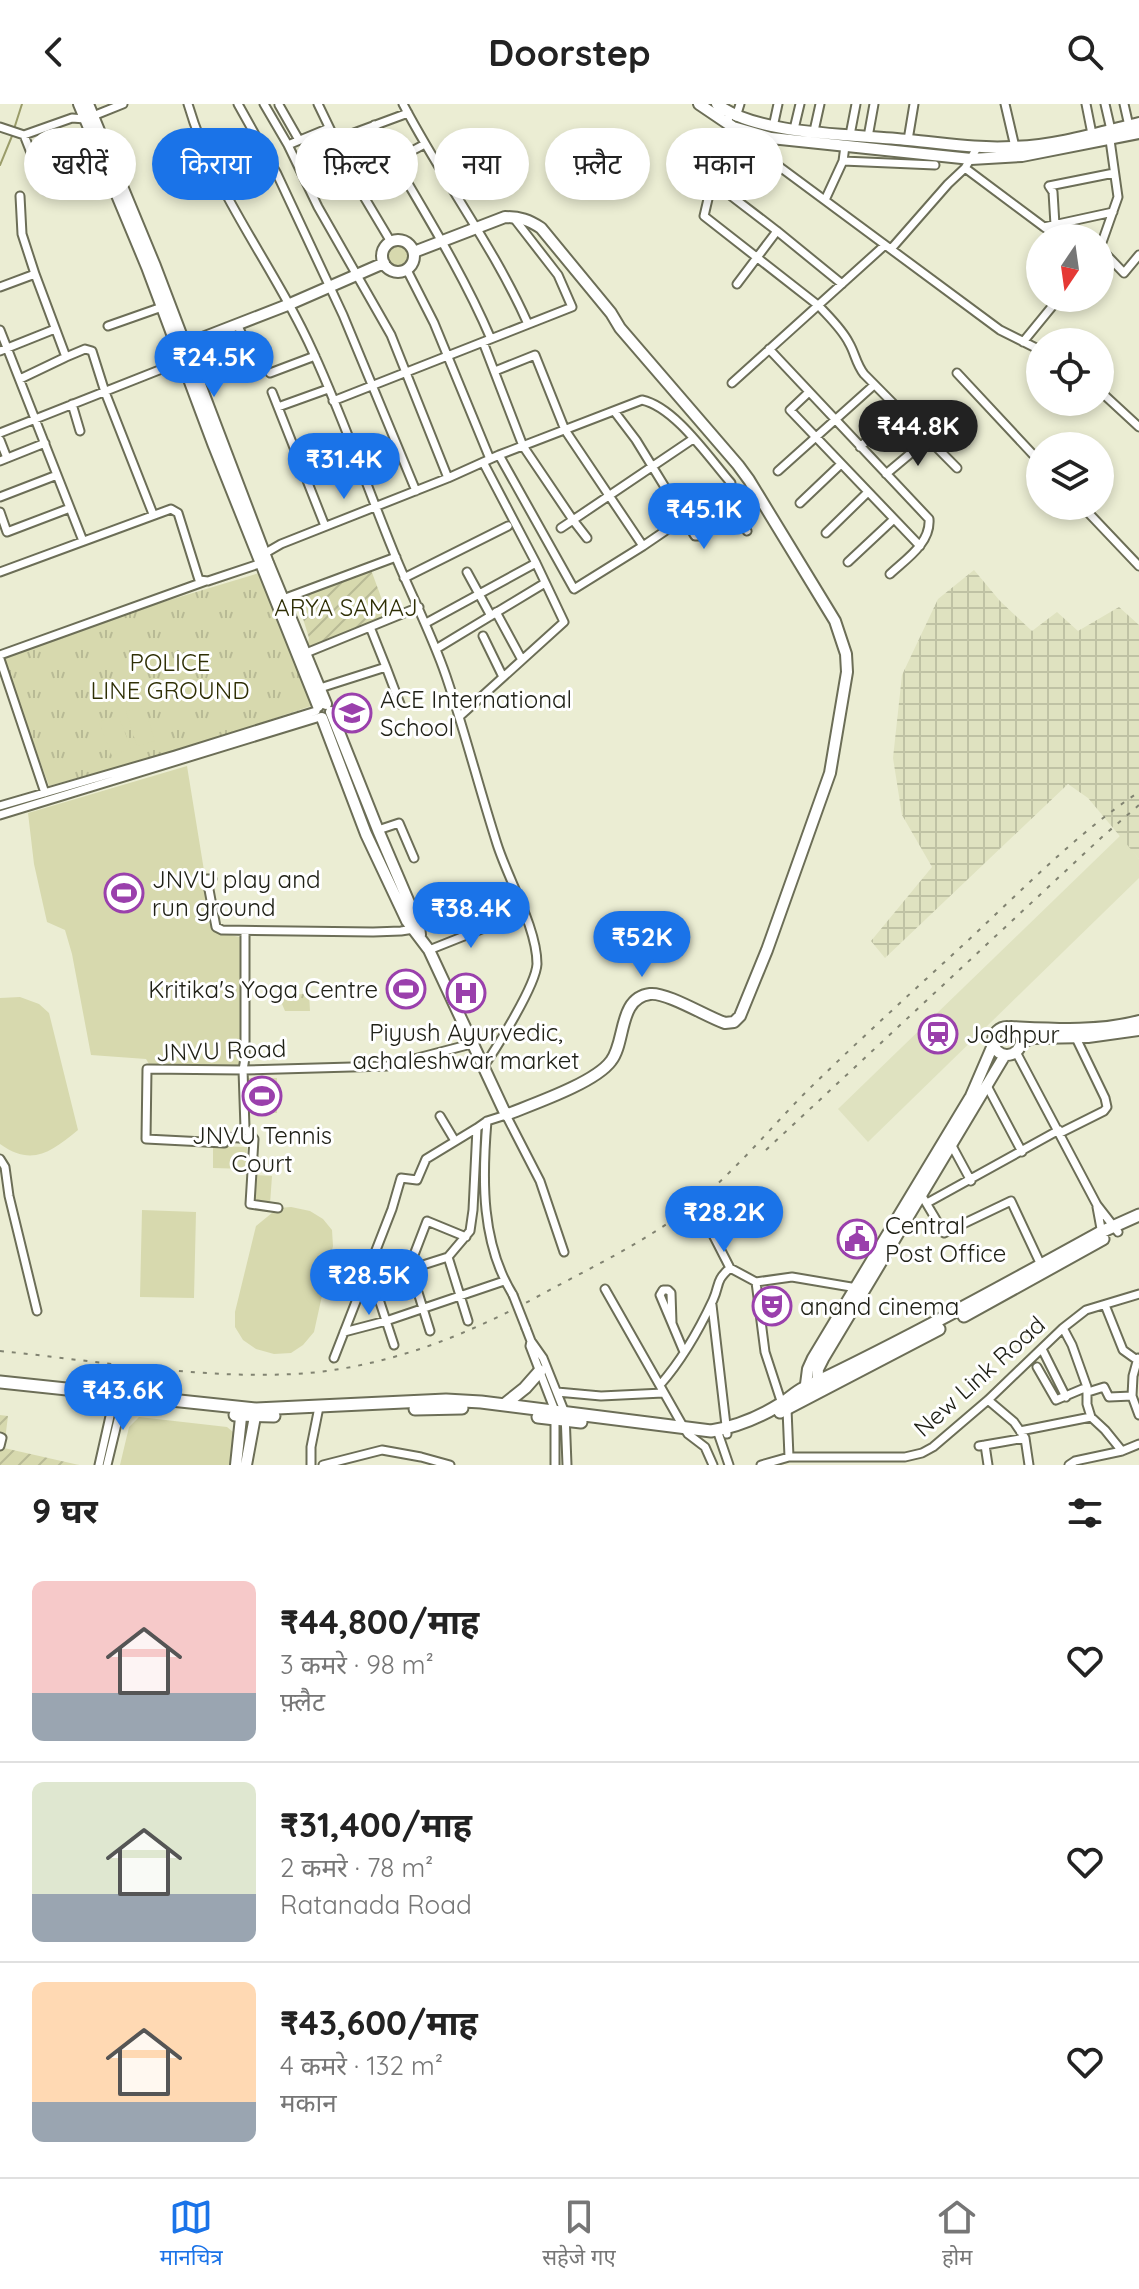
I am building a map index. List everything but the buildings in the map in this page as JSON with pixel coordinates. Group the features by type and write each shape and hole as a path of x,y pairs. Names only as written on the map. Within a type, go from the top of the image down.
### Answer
{"main road":[{"path":"0,1382 255,1413 450,1408 722,1432 753,1425 805,1393 1139,1215"},
{"path":"1116,1229 1139,1223"},
{"path":"817,1388 845,1380 1027,1283 1102,1236"},
{"path":"505,1404 540,1371"},
{"path":"0,1389 119,1398"},
{"path":"319,1411 446,1400 505,1404 560,1416"}],"street":[{"path":"0,127 23,135 72,118 87,109 123,104"},
{"path":"188,104 225,193 290,304 315,356 404,578 436,649 497,845 524,912 537,964 534,976 504,1036 484,1066"},
{"path":"238,104 277,174 329,287 416,491"},
{"path":"264,104 391,335 448,478"},
{"path":"318,104 329,128"},
{"path":"403,104 511,287 528,324"},
{"path":"699,104 771,138 847,140 868,137 977,148 1015,147 1092,134 1139,133"},
{"path":"717,104 732,122 825,200 1000,330 1026,343"},
{"path":"728,128 740,104"},
{"path":"773,127 778,104"},
{"path":"794,129 800,104"},
{"path":"814,131 820,104"},
{"path":"825,200 843,161 856,104"},
{"path":"868,137 874,104"},
{"path":"908,140 914,104"},
{"path":"1005,104 1015,147"},
{"path":"1086,104 1092,134"},
{"path":"1105,104 1118,197 1109,224"},
{"path":"732,122 814,131 968,164 1022,156 1110,135 1134,124 1124,104"},
{"path":"279,105 295,133"},
{"path":"87,109 162,307 181,346 182,361 322,711 366,834 475,1043 506,1115 540,1181 564,1252"},
{"path":"87,109 262,559 283,599 320,688 322,711 378,830 417,930"},
{"path":"366,128 408,113"},
{"path":"288,145 295,142"},
{"path":"418,148 425,144"},
{"path":"732,383 888,247 968,164 977,148"},
{"path":"843,161 935,165"},
{"path":"968,164 1040,224"},
{"path":"1055,224 1053,192 1049,186 1114,173"},
{"path":"20,196 22,234 66,357"},
{"path":"366,200 391,242"},
{"path":"417,200 474,299 495,371 523,446 587,538"},
{"path":"708,200 704,216 819,306 851,345 858,366 874,385 957,468"},
{"path":"736,200 842,284"},
{"path":"1059,224 1113,212"},
{"path":"334,1358 401,1178 417,1180 426,1159 487,1121 588,1080 605,1068 617,1052 627,1013 643,996 659,995 725,1023 734,1022 740,1016 830,773 847,672 846,654 835,621 738,465 620,328 541,228 530,221 505,217 414,252"},
{"path":"333,401 572,307 558,275 513,217"},
{"path":"737,284 777,231"},
{"path":"400,240 408,243 414,252 414,261 407,270 396,272 384,263 383,252 391,242 400,240"},
{"path":"1114,263 1124,273 1139,255"},
{"path":"181,346 384,263"},
{"path":"407,270 448,356 486,460 564,622 459,717"},
{"path":"0,287 35,274"},
{"path":"108,326 162,307"},
{"path":"1023,342 1048,312"},
{"path":"237,324 254,360"},
{"path":"4,350 55,329"},
{"path":"0,330 4,350 20,379 83,541"},
{"path":"20,379 85,349 92,351 153,514"},
{"path":"769,349 929,519 927,536 920,546 890,574"},
{"path":"495,371 535,355 565,430 643,546"},
{"path":"270,373 315,356"},
{"path":"0,433 182,361"},
{"path":"957,373 1026,447"},
{"path":"778,471 874,385"},
{"path":"278,407 328,389"},
{"path":"272,392 325,526"},
{"path":"809,392 790,410 920,546"},
{"path":"45,793 0,657 208,581 262,559 281,544 486,460 499,455 565,430 642,400 662,409 693,439 731,486 574,589 499,455"},
{"path":"72,404 80,431"},
{"path":"1114,404 1139,427"},
{"path":"860,447 900,410"},
{"path":"614,411 697,537 734,513"},
{"path":"886,474 929,438"},
{"path":"561,528 693,439"},
{"path":"0,440 4,460 45,443"},
{"path":"800,503 841,464"},
{"path":"0,497 57,475"},
{"path":"826,533 868,492"},
{"path":"721,494 747,531"},
{"path":"0,512 7,532 70,508"},
{"path":"0,572 171,509 178,513 199,580 208,581"},
{"path":"848,562 894,519"},
{"path":"1095,520 1139,566"},
{"path":"404,578 508,526"},
{"path":"283,599 396,557"},
{"path":"426,623 536,563"},
{"path":"467,572 522,660"},
{"path":"436,649 545,583"},
{"path":"306,653 419,607"},
{"path":"370,627 400,704"},
{"path":"483,636 503,677"},
{"path":"320,688 386,667"},
{"path":"0,806 322,711"},
{"path":"0,815 322,711"},
{"path":"378,830 399,823 414,858"},
{"path":"212,879 207,879 216,927 222,930 417,930"},
{"path":"429,950 502,921"},
{"path":"245,931 245,1128 254,1139 250,1204 278,1208"},
{"path":"805,1393 808,1369 813,1358 859,1288 971,1096 996,1032 1011,1027 1058,1030 1107,1027 1139,1021"},
{"path":"1011,1027 1018,1032 1014,1050 1097,1205 1116,1229"},
{"path":"817,1388 818,1369 859,1288 924,1200 951,1144 986,1084 1014,1050 1033,1038 1076,1038 1139,1030"},
{"path":"924,1200 971,1181 1060,1131 1104,1111 1107,1107 1105,1098 1076,1038"},
{"name":"JNVU Road","path":"254,1139 225,1137 224,1143 146,1139 147,1069 387,1066 475,1043"},
{"path":"993,1045 996,1050 1014,1050"},
{"path":"986,1084 1022,1152"},
{"path":"440,1116 455,1141"},
{"path":"487,1121 484,1180 486,1215 493,1249 504,1281 557,1392 567,1465"},
{"path":"363,1284 448,1257 466,1237 473,1210 477,1128"},
{"path":"951,1144 971,1181"},
{"path":"0,1159 5,1167 4,1197 37,1311"},
{"path":"924,1200 944,1233 1011,1201 1041,1265"},
{"path":"1097,1205 1102,1236"},
{"path":"430,1331 411,1270 412,1260 427,1221 466,1237"},
{"path":"708,1225 730,1268 756,1282 792,1277 859,1288"},
{"path":"448,1257 468,1321"},
{"path":"662,1389 711,1303 720,1277 730,1268"},
{"path":"373,1281 394,1345"},
{"path":"344,1332 504,1281"},
{"path":"756,1282 765,1352 784,1407 789,1457"},
{"path":"605,1289 686,1431 705,1447 713,1465"},
{"name":"New Link Road","path":"761,1465 789,1457 860,1461 922,1453 988,1400 1086,1310 1139,1294"},
{"path":"711,1303 722,1432 729,1465"},
{"path":"1105,1305 1123,1350 1138,1358 1132,1396 1139,1415"},
{"path":"672,1323 684,1352"},
{"path":"1063,1328 1087,1390 1091,1417 1122,1451"},
{"path":"531,1341 530,1346 560,1416 555,1465"},
{"path":"1042,1349 1066,1397"},
{"path":"1037,1367 1058,1400 1104,1387 1109,1397 1132,1396"},
{"path":"557,1392 601,1396 662,1389"},
{"path":"99,1465 119,1398"},
{"path":"107,1465 119,1398"},
{"path":"988,1400 1014,1422 1022,1434 1027,1465"},
{"path":"311,1465 311,1447 319,1411"},
{"path":"236,1465 242,1412"},
{"path":"246,1465 255,1413"},
{"path":"988,1465 982,1445 1091,1417"},
{"path":"0,1437 0,1446"},
{"path":"1069,1465 1139,1444"},
{"path":"323,1465 382,1450 450,1465"},
{"path":"366,1453 369,1465"}],"shaded area":[{"path":"974,570 1000,601 1032,631 1057,612 1078,631 1119,607 1139,625 1139,859 1088,798 1068,784 885,958 871,941 932,867 902,815 893,758 902,675 938,599"},
{"path":"1121,835 1139,859 1139,878 868,1142 838,1109"}],"green space":[{"path":"394,245 402,245 409,256 402,267 394,267 387,260 387,252"},
{"name":"ARYA SAMAJ","path":"370,567 389,619 306,652 309,638 296,596"},
{"name":"POLICE LINE GROUND","path":"259,573 314,705 192,746 49,786 0,651"},
{"path":"144,706 155,741 137,746 126,712"},
{"path":"118,715 131,748 112,756 99,722"},
{"name":"JNVU play and run ground","path":"187,766 214,932 245,938 244,1067 152,1069 146,1059 91,1055 65,930 47,922 34,864 28,813"},
{"path":"309,993 310,1011 285,1011 279,997"},
{"path":"20,997 39,1004 49,1013 78,1130 50,1150 32,1155 22,1155 0,1144 0,998"},
{"name":"JNVU Tennis Court","path":"248,1078 277,1078 277,1113 247,1113"},
{"path":"213,1146 247,1147 246,1169 213,1168"},
{"path":"255,1175 272,1176 270,1204 253,1203"},
{"path":"278,1208 310,1211 323,1219 332,1230 333,1246 314,1332 291,1353 274,1354 256,1349 243,1340 235,1327 235,1312 256,1226"},
{"path":"142,1210 196,1212 194,1298 140,1297"},
{"path":"0,1415 8,1416 4,1448 79,1465 0,1465"},
{"path":"139,1417 227,1427 238,1436 232,1465 120,1465 129,1427"}],"waterway":[{"path":"14,129 22,104"},
{"path":"0,165 12,136"}],"railway":[{"path":"0,1351 193,1372 309,1373 401,1355 488,1322 643,1239 699,1200 829,1070 1035,877 1075,841 1139,792"},
{"path":"766,1150 1139,805"}],"place":[{"name":"ACE International School","path":"352,713"},
{"name":"JNVU play and run ground","path":"124,893"},
{"name":"Kritika's Yoga Centre","path":"406,989"},
{"name":"Piyush Ayurvedic, achaleshwar market","path":"466,993"},
{"name":"Jodhpur","path":"938,1034"},
{"name":"JNVU Tennis Court","path":"262,1096"},
{"name":"Central Post Office","path":"857,1239"},
{"name":"anand cinema","path":"772,1306"}]}
